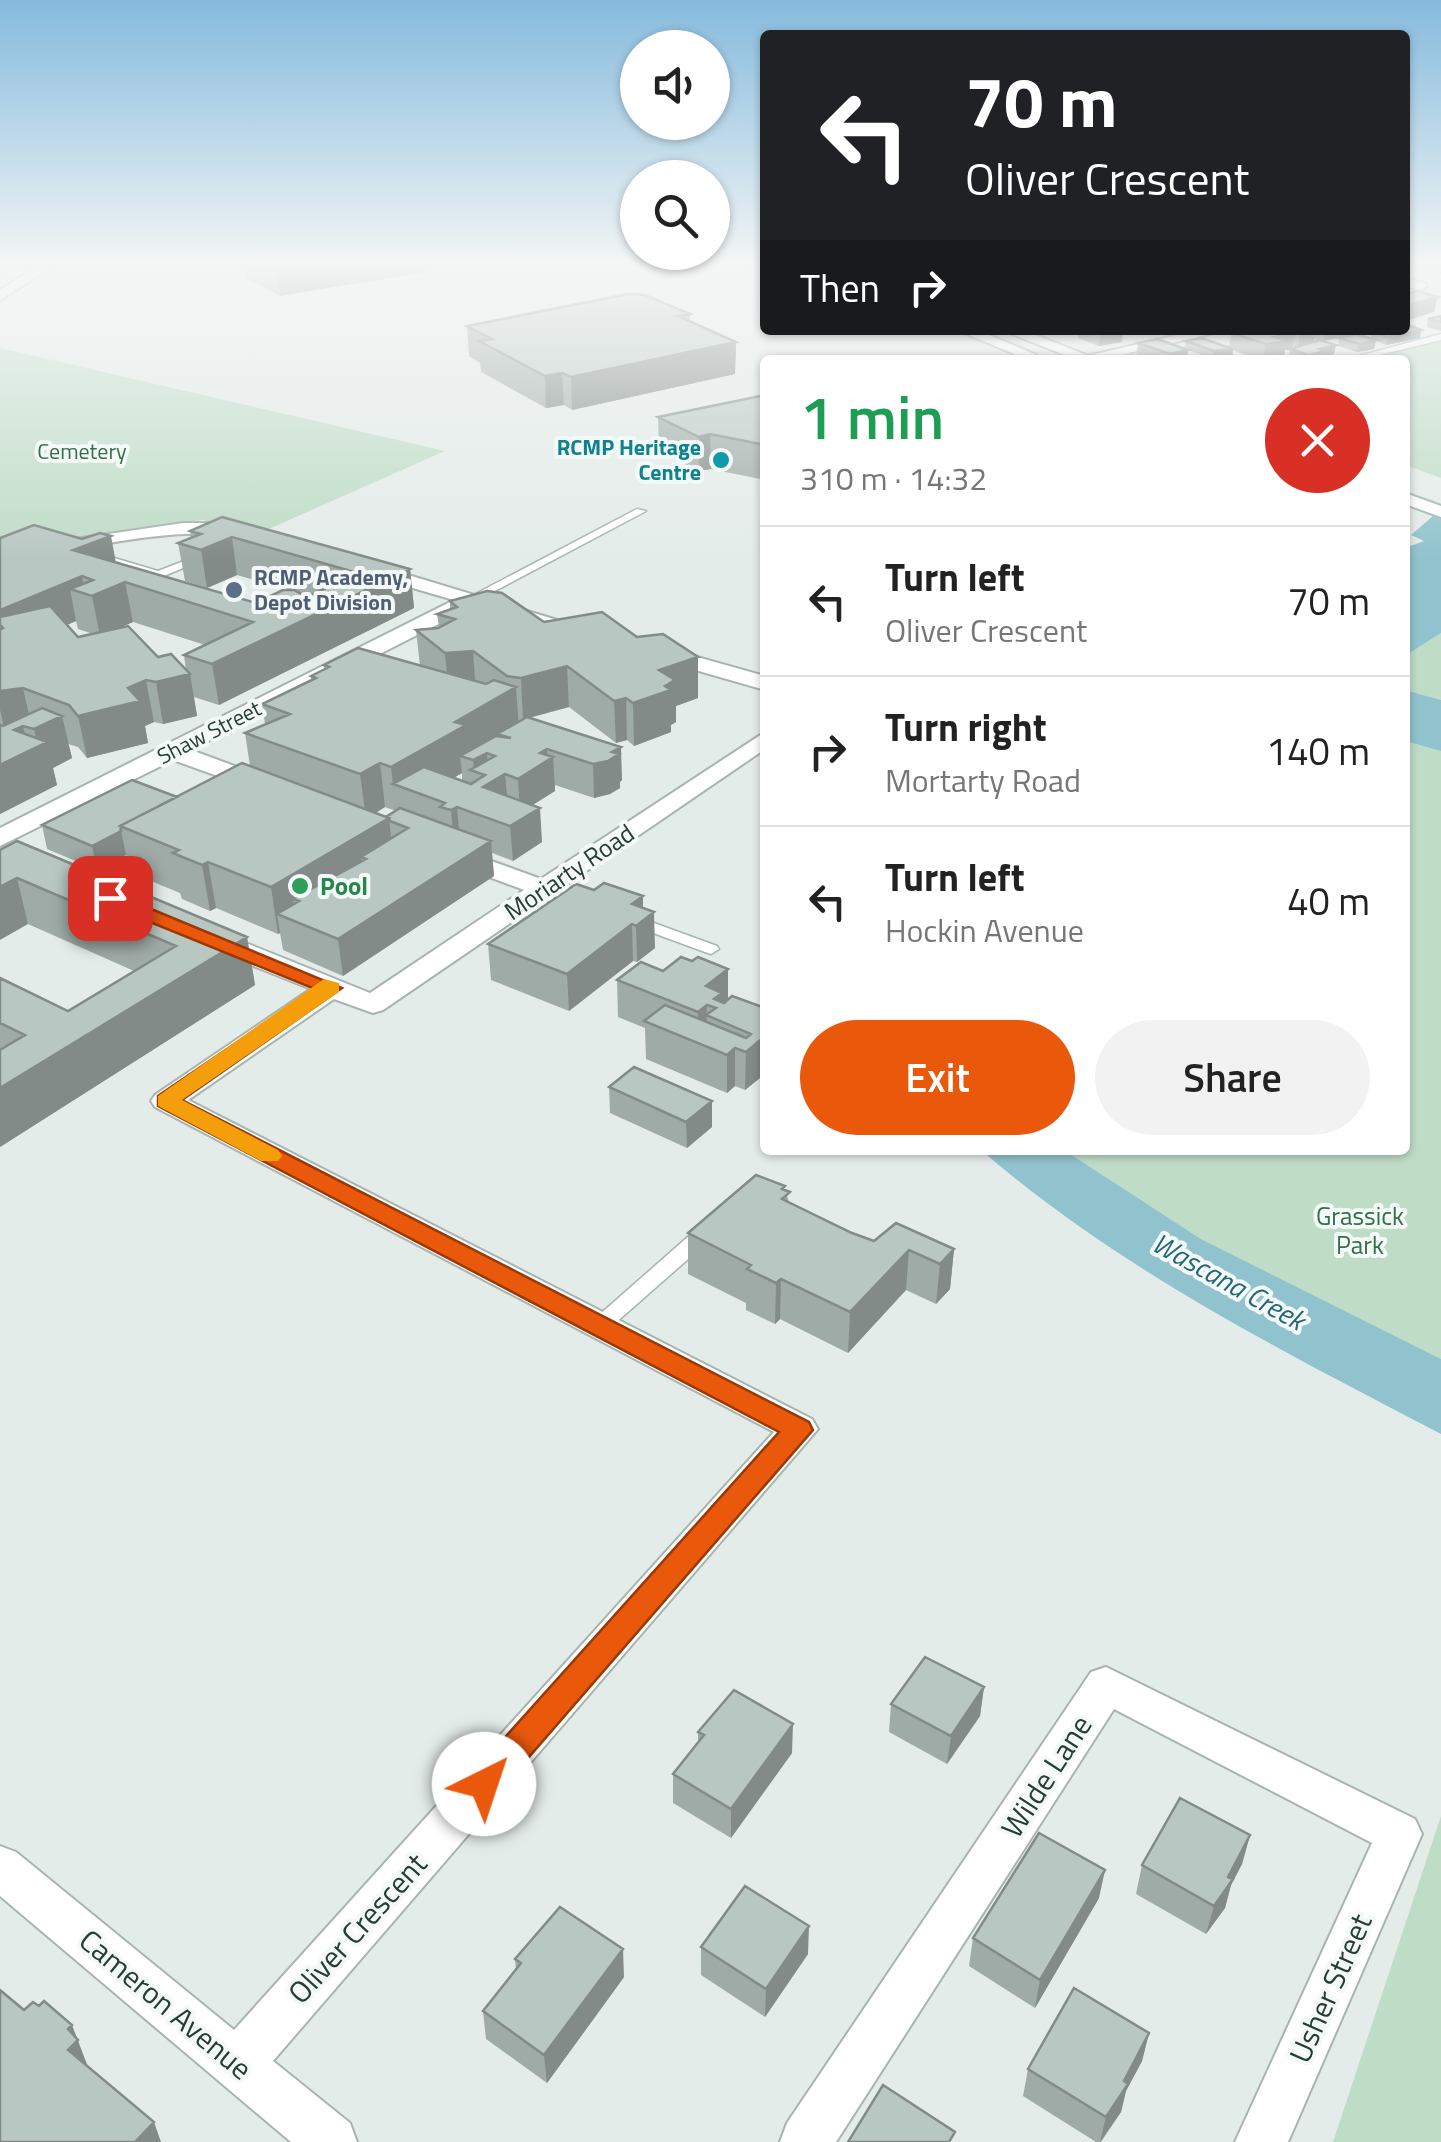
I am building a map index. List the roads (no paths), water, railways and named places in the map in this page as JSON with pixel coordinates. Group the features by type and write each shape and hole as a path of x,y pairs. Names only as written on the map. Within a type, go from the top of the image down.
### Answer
{"street":[{"path":"1410,480 1438,490"},
{"path":"1411,500 1441,512"},
{"path":"0,549 64,546 142,530 210,524 264,538"},
{"path":"346,562 603,636"},
{"name":"Shaw Street","path":"0,838 472,599"},
{"path":"640,647 760,682"},
{"name":"Moriarty Road","path":"331,988 372,1004 554,892 760,743"},
{"path":"171,751 283,792"},
{"path":"433,847 554,892"},
{"path":"184,928 331,988"},
{"name":"Oliver Crescent","path":"238,2063 798,1430 166,1101 331,988"},
{"name":"Wilde Lane","path":"806,2142 1106,1685 1399,1834"},
{"name":"Usher Street","path":"1261,2142 1399,1834"},
{"name":"Cameron Avenue","path":"0,1866 331,2142"}],"lane":[{"path":"472,599 641,511"},
{"path":"223,549 264,538"},
{"path":"64,546 159,575 207,555"},
{"path":"619,916 711,949"},
{"path":"597,1328 717,1222"}],"water":[{"path":"1441,509 1441,633 1410,653 1410,546 1424,541 1411,535"},
{"path":"1410,691 1441,700 1441,751 1410,742"},
{"name":"Wascana Creek","path":"987,1155 1072,1155 1201,1239 1441,1359 1441,1434 1202,1305 1033,1193"}],"place":[{"name":"RCMP Heritage Centre","path":"721,460"},
{"name":"RCMP Academy, Depot Division","path":"234,590"},
{"name":"Pool","path":"300,886"}],"park label":[{"name":"Cemetery","path":"82,451"},
{"name":"Grassick Park","path":"1360,1230"}]}
